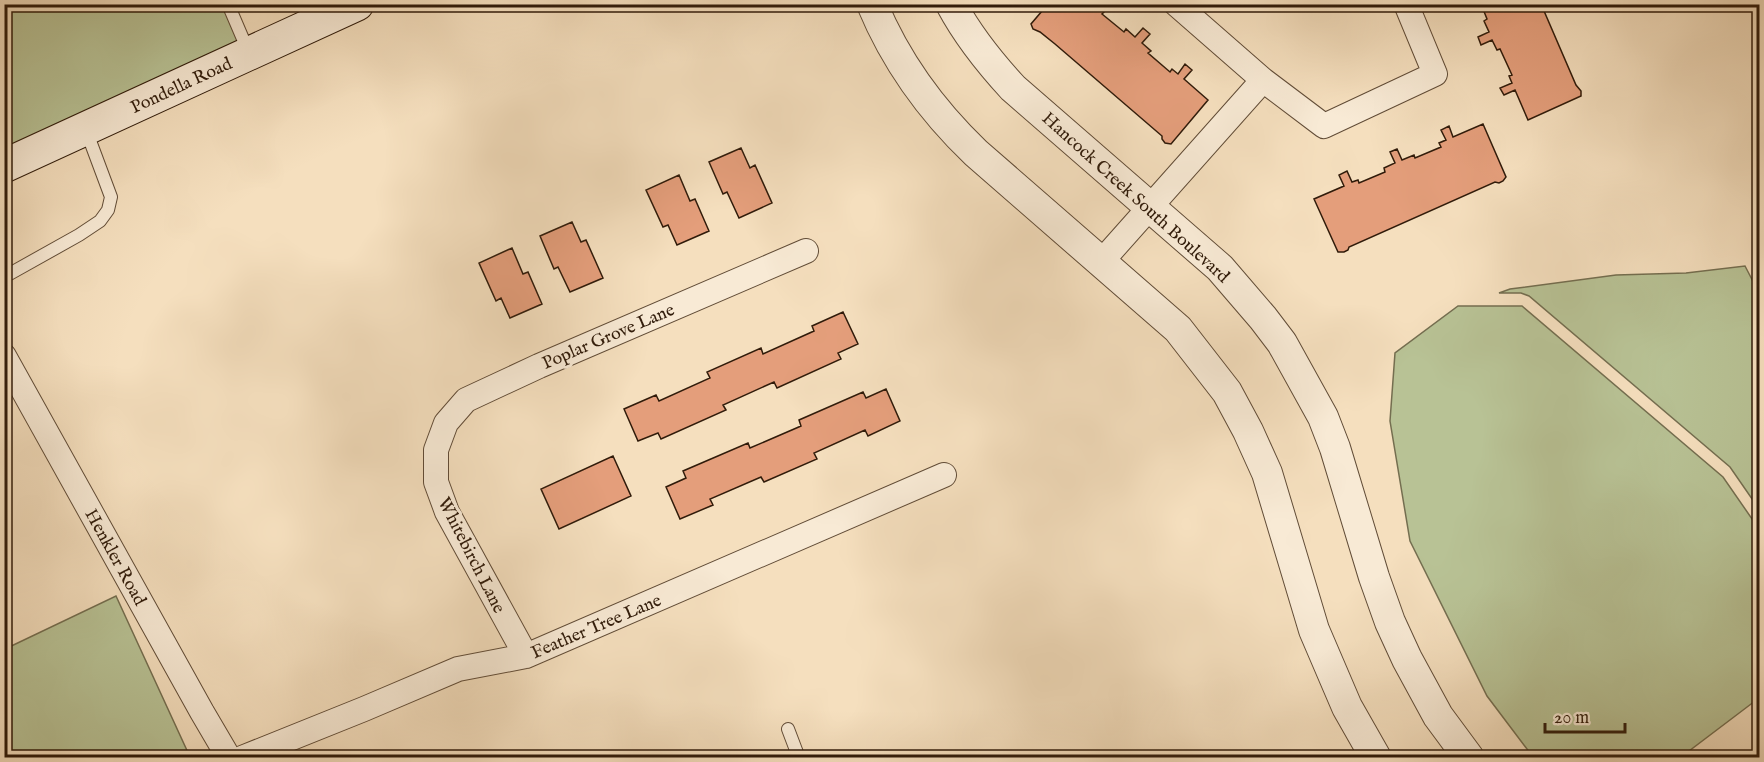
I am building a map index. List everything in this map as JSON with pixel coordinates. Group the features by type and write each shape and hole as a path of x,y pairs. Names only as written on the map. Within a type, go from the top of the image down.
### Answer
{"main road":[{"name":"Pondella Road","path":"4,166 357,4"}],"street":[{"path":"872,4 883,31 898,58 940,116 976,153 1178,329 1227,392 1267,473 1314,630 1347,707 1376,758"},
{"name":"Hancock Creek South Boulevard","path":"951,4 985,59 1013,88 1220,268 1282,343 1323,417 1394,632 1438,716 1469,758"},
{"path":"1176,4 1263,80 1324,126 1435,74 1406,4"},
{"path":"1102,261 1263,80"},
{"name":"Poplar Grove Lane","path":"436,450 446,423 466,400 539,366 806,251"},
{"name":"Henkler Road","path":"4,356 229,758"},
{"name":"Whitebirch Lane","path":"436,450 436,482 447,512 526,656"},
{"name":"Feather Tree Lane","path":"242,758 458,669 526,656 944,476"}],"lane":[{"path":"228,4 250,54"},
{"path":"4,277 79,235 100,221 108,210 111,197 86,129"},
{"path":"788,729 799,758"}],"green space":[{"path":"4,5 228,5 245,39 5,149"},
{"path":"1745,266 1759,293 1759,509 1730,467 1529,296 1521,293 1499,293 1510,289 1616,275 1686,273"},
{"path":"1458,306 1522,306 1723,477 1759,529 1759,698 1681,757 1533,757 1487,696 1410,541 1390,421 1395,353"},
{"path":"116,596 190,757 5,757 5,649"}],"building":[{"path":"1048,4 1101,4 1100,6 1105,11 1102,14 1124,32 1126,29 1135,37 1143,28 1150,34 1142,43 1151,51 1148,53 1170,72 1172,69 1178,74 1185,64 1192,70 1184,79 1208,100 1171,144 1165,143 1162,136 1055,44 1033,29 1031,24"},
{"path":"1481,4 1541,4 1576,85 1581,91 1581,96 1528,120 1515,90 1504,95 1500,88 1512,83 1509,76 1512,75 1500,49 1497,50 1492,40 1481,45 1478,37 1489,32"},
{"path":"1483,124 1506,177 1503,181 1495,182 1349,247 1344,252 1338,252 1314,199 1344,186 1339,175 1347,171 1352,182 1358,180 1359,183 1385,172 1384,168 1395,163 1390,152 1397,149 1402,160 1414,155 1415,158 1441,147 1439,143 1446,140 1441,130 1449,126 1453,137"},
{"path":"741,148 750,168 755,165 772,203 739,218 727,192 723,194 709,162"},
{"path":"679,175 690,201 695,199 709,231 677,245 668,225 663,227 646,190"},
{"path":"572,222 581,242 586,240 603,278 570,292 558,267 554,269 540,236"},
{"path":"512,248 523,274 528,272 542,304 510,318 501,298 496,301 479,263"},
{"path":"843,312 858,344 838,353 841,359 777,388 774,382 723,405 726,410 661,439 658,433 638,441 624,409 656,395 659,401 710,378 707,372 761,348 763,354 814,331 812,326"},
{"path":"886,389 900,421 868,436 865,430 814,453 817,459 764,482 761,477 710,499 713,505 680,519 666,487 686,478 683,471 748,443 750,448 801,426 799,420 863,392 866,398"},
{"path":"613,456 631,496 559,529 541,489"}]}
